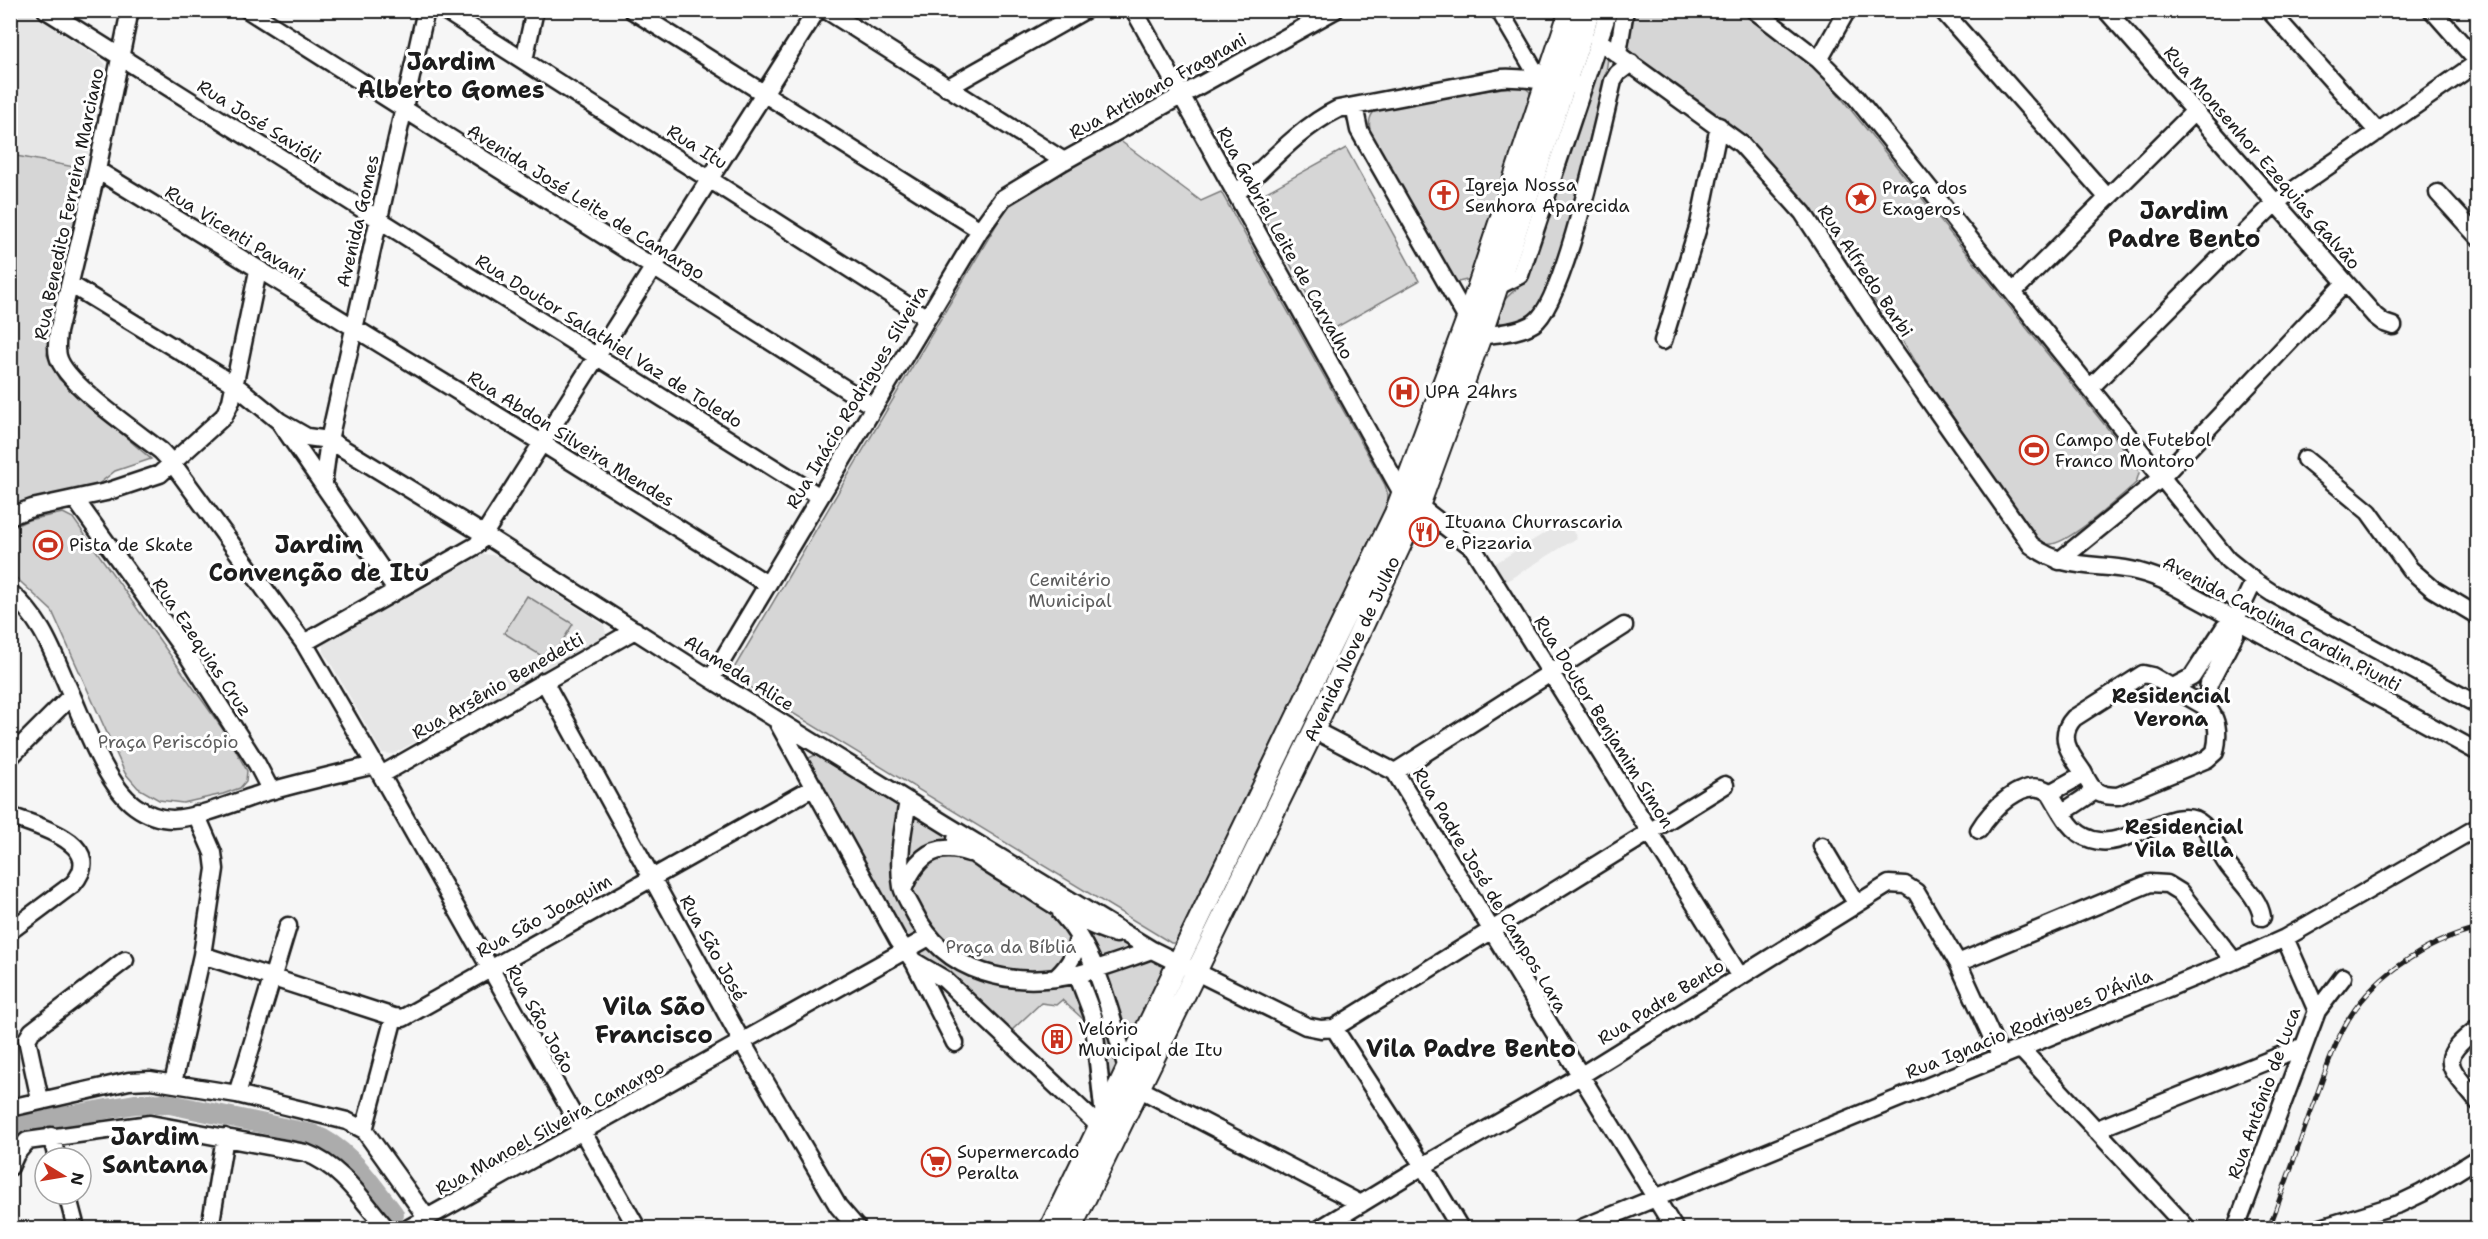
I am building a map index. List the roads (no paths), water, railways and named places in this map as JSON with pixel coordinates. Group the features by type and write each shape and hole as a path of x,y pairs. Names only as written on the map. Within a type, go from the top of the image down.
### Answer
{"main road":[{"name":"Avenida Nove de Julho","path":"1108,1125 1140,1089 1314,730 1396,554 1411,501 1414,502 1411,492 1413,470 1467,319 1564,84 1570,10"},
{"name":"Avenida Nove de Julho","path":"1128,1071 1305,703 1411,501 1480,336 1590,10"},
{"path":"1050,1228 1108,1125 1122,1107 1131,1087 1128,1071"},
{"path":"1071,1228 1108,1125"}],"street":[{"name":"Rua José Savióli","path":"46,10 378,220"},
{"name":"Rua Benedito Ferreira Marciano","path":"130,10 57,343 58,356 75,383 161,451 173,464 304,643"},
{"name":"Avenida José Leite de Camargo","path":"248,10 874,407"},
{"name":"Avenida Gomes","path":"319,480 426,10"},
{"name":"Rua Itu","path":"444,10 927,318"},
{"path":"524,60 535,10"},
{"path":"632,10 980,230"},
{"path":"304,643 477,545 817,10"},
{"path":"826,10 1064,161"},
{"path":"947,88 1085,10"},
{"name":"Rua Gabriel Leite de Carvalho","path":"1134,10 1411,501"},
{"name":"Rua Artibano Fragnani","path":"1064,161 1335,10"},
{"path":"1499,10 1533,68 1564,84"},
{"path":"1564,84 1598,40 1609,10"},
{"path":"1480,336 1516,330 1535,323 1550,303 1570,245 1598,147 1612,81 1624,58 1625,10"},
{"name":"Avenida Carolina Cardin Piunti","path":"1754,10 1819,60 1854,95 2216,546 2254,581 2478,705"},
{"path":"1819,60 1847,10"},
{"path":"1942,10 2108,198"},
{"path":"2269,10 2378,132"},
{"path":"2090,388 2276,203 2478,62 2432,10"},
{"name":"Rua Monsenhor Ezequias Galvão","path":"2110,12 2374,316 2393,326"},
{"name":"Rua Alfredo Barbi","path":"1598,40 1741,144 1803,213 1877,326 2023,536 2039,551 2059,561"},
{"path":"1236,194 1325,115 1338,109 1469,86 1501,78 1516,77 1564,84"},
{"path":"1354,106 1359,130 1467,319"},
{"path":"2013,292 2195,111"},
{"path":"1663,341 1699,224 1719,126"},
{"name":"Rua Inácio Rodrigues Silveira","path":"711,679 980,230 1003,198 1064,161"},
{"name":"Rua Vicenti Pavani","path":"96,170 353,329"},
{"path":"2438,193 2478,237"},
{"name":"Rua Doutor Salathiel Vaz de Toledo","path":"378,220 820,497"},
{"path":"10,516 32,508 135,483 160,474 224,416 235,385 258,271"},
{"path":"2059,561 2161,478 2345,283"},
{"path":"70,284 235,385 279,421 396,590"},
{"name":"Rua Abdon Silveira Mendes","path":"353,329 542,443 767,584"},
{"path":"224,416 257,404"},
{"name":"Alameda Alice","path":"279,421 307,437 328,440 485,535 945,824 1145,945 1306,1026 1321,1029 1334,1028"},
{"path":"2305,459 2369,512 2410,568 2433,589 2478,616"},
{"name":"Rua Ezequias Cruz","path":"75,499 186,653 257,764 271,791"},
{"name":"Rua Doutor Benjamim Simon","path":"1411,501 1473,548 1739,975"},
{"name":"Avenida Carolina Cardin Piunti","path":"2059,561 2148,574 2236,619 2478,752"},
{"path":"2206,707 2210,684 2235,634 2236,619 2254,581"},
{"path":"10,757 71,696 45,633 31,612 13,599"},
{"path":"2173,687 2192,677 2224,628 2236,619"},
{"path":"1395,772 1624,626"},
{"name":"Rua Arsênio Benedetti","path":"71,696 115,787 135,806 157,817 175,819 271,791 378,770 635,630"},
{"name":"Rua São João","path":"304,643 637,1228"},
{"path":"2143,674 2173,687 2206,707 2215,715 2217,743 2215,752 2207,759 2118,796 2108,796 2095,791 2068,750 2065,740 2066,726 2074,718 2143,674"},
{"name":"Rua São José","path":"544,681 742,1042 838,1206 857,1228"},
{"path":"776,719 909,956 955,1043"},
{"name":"Rua Padre José de Campos Lara","path":"1314,730 1395,772 1674,1228"},
{"path":"2050,793 2084,774"},
{"path":"1460,1228 1334,1028 1725,786"},
{"name":"Rua São Joaquim","path":"394,1017 403,1018 814,788"},
{"path":"1979,830 1994,808 2018,792 2031,788 2040,788 2050,793 2078,834 2098,841 2122,840 2175,818 2194,819 2202,824 2224,860 2260,906 2262,917"},
{"path":"2062,813 2095,791"},
{"path":"908,801 901,840 900,865 903,890 929,937 953,959 991,975 1025,979 1058,977 1096,969 1145,945"},
{"path":"173,1083 202,955 214,869 213,853 196,814"},
{"path":"10,816 62,835 72,842 80,855 82,866 79,877 73,884 10,931"},
{"path":"945,824 953,836 972,855"},
{"name":"Rua Ignacio Rodrigues D'Ávila","path":"1582,1228 2234,961 2285,938 2478,827"},
{"path":"1822,846 1856,903"},
{"path":"903,890 917,865 930,853 950,848 972,855 1092,927 1145,945"},
{"path":"2001,1057 1958,963 2150,884 2167,884 2180,892 2234,961"},
{"name":"Rua Padre Bento","path":"1321,1228 1423,1166 1580,1076 1882,887 1905,885 1916,892 1958,963"},
{"path":"1053,904 1078,936 1096,969 1128,1071"},
{"path":"237,1094 288,926"},
{"path":"1058,977 1074,957 1078,936"},
{"name":"Rua Manoel Silveira Camargo","path":"409,1228 742,1042 909,956 929,937"},
{"name":"Rua Antônio de Luca","path":"2236,1228 2317,1011 2285,938"},
{"path":"202,955 394,1017 364,1130"},
{"path":"909,956 944,980 1108,1125"},
{"path":"40,1100 27,1039 32,1031 125,960"},
{"path":"1077,974 1093,1017 1108,1125"},
{"path":"2317,1011 2343,977"},
{"path":"2478,1028 2455,1047 2451,1052 2450,1060 2454,1071 2478,1102"},
{"path":"1097,1043 1106,1040 1118,1042"},
{"path":"2096,1130 2302,1047"},
{"path":"2021,1049 2187,1228"},
{"path":"10,1108 129,1081 150,1080 237,1094 347,1121 364,1130 427,1218"},
{"path":"1140,1089 1361,1204"},
{"path":"10,1167 24,1143 51,1137 150,1124 306,1153 323,1160 338,1172 386,1228"},
{"path":"51,1137 54,1146"},
{"path":"210,1228 225,1137"},
{"path":"2321,1228 2399,1204 2478,1158"},
{"path":"70,1206 76,1228"}],"waterway":[{"path":"10,1129 21,1124 135,1104 165,1103 312,1134 325,1140 348,1157 394,1214"}],"railway":[{"path":"2269,1228 2329,1062 2342,1031 2353,1013 2382,980 2418,953 2438,943 2478,929"}],"place":[{"name":"Igreja Nossa Senhora Aparecida","path":"1444,195"},
{"name":"Praça dos Exageros","path":"1861,198"},
{"name":"UPA 24hrs","path":"1404,392"},
{"name":"Campo de Futebol Franco Montoro","path":"2034,450"},
{"name":"Ituana Churrascaria e Pizzaria","path":"1424,532"},
{"name":"Pista de Skate","path":"48,545"},
{"name":"Velório Municipal de Itu","path":"1057,1039"},
{"name":"Supermercado Peralta","path":"936,1162"}],"district":[{"name":"Jardim Alberto Gomes","path":"451,76"},
{"name":"Jardim Padre Bento","path":"2184,225"},
{"name":"Jardim Convenção de Itu","path":"319,559"},
{"name":"Residencial Verona","path":"2171,708"},
{"name":"Residencial Vila Bella","path":"2184,838"},
{"name":"Vila São Francisco","path":"654,1021"},
{"name":"Vila Padre Bento","path":"1471,1049"},
{"name":"Jardim Santana","path":"155,1151"}],"park label":[{"name":"Cemitério Municipal","path":"1070,590"},
{"name":"Praça Periscópio","path":"168,742"},
{"name":"Praça da Bíblia","path":"1011,947"}]}
